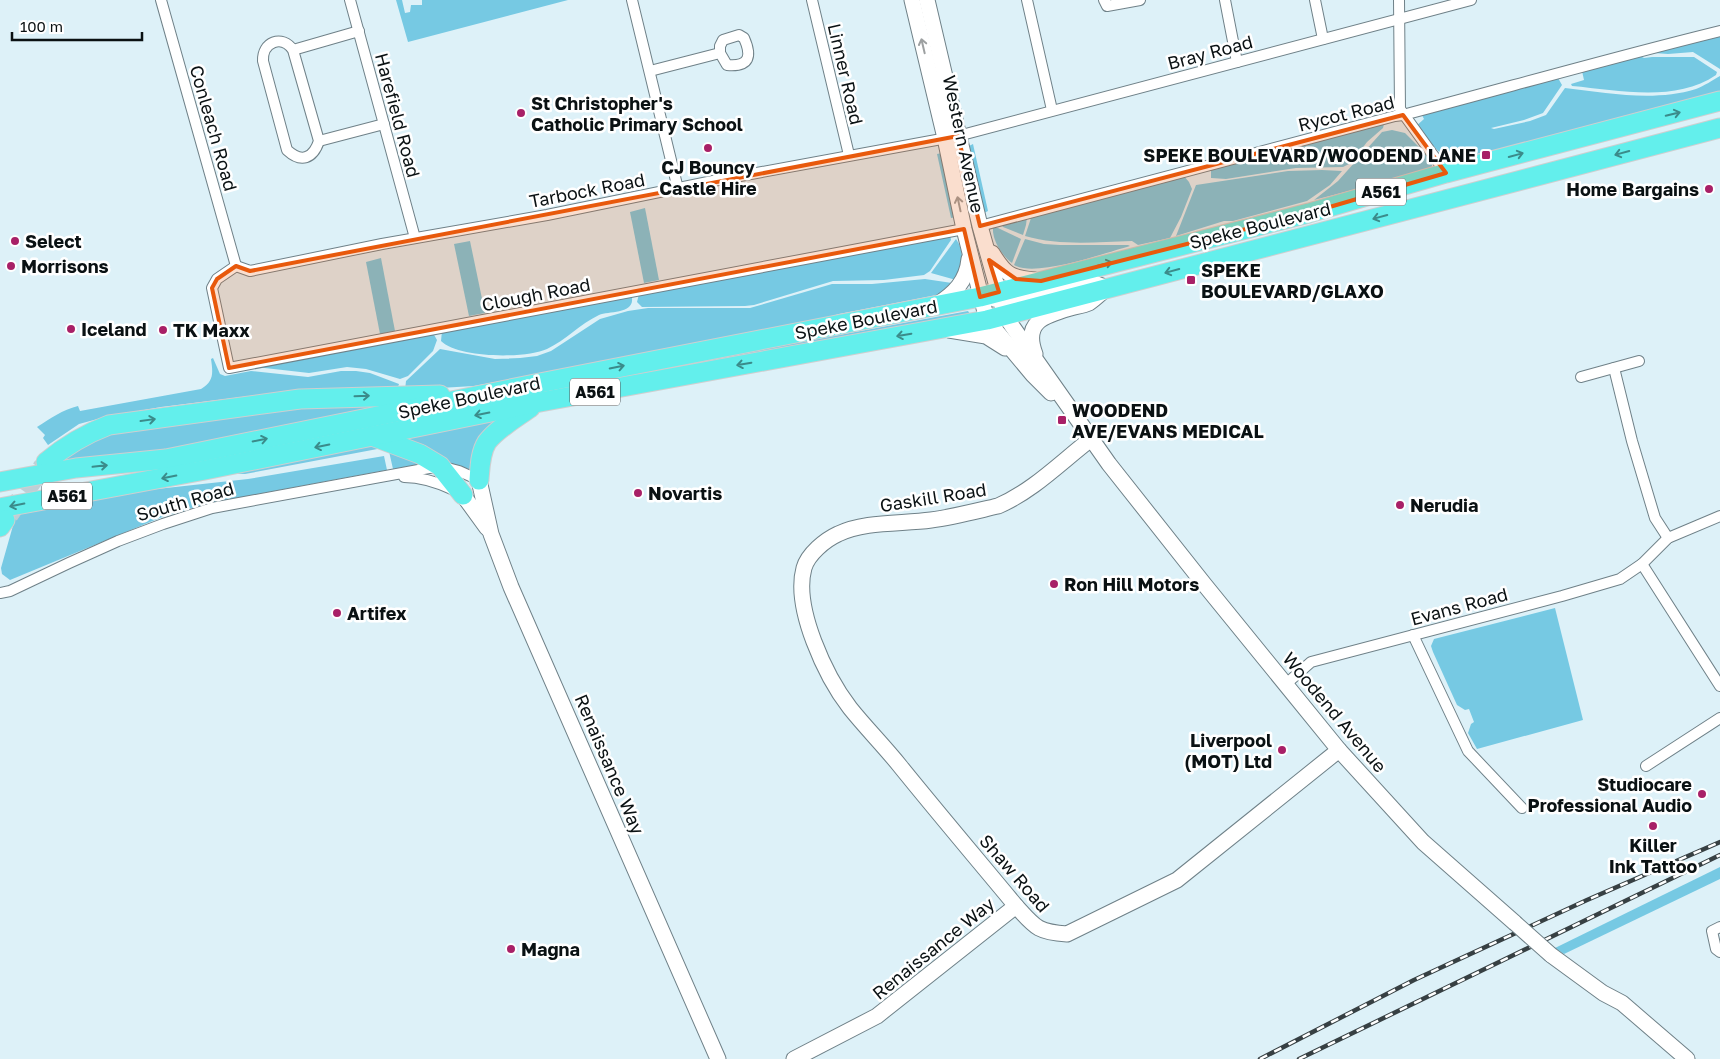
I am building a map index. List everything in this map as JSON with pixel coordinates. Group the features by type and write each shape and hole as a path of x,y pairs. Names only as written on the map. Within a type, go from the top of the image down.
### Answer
{"highway":[{"name":"Speke Boulevard","path":"2,519 134,483 540,402 932,330 1002,302 1041,281 1308,213 1446,173 1720,101"},
{"name":"Speke Boulevard","path":"1002,302 1107,288 1720,128"},
{"path":"1446,173 1452,198"},
{"name":"Speke Boulevard","path":"0,482 76,468 166,459 484,394 935,306 984,309"},
{"path":"46,462 69,444 109,425 300,399 484,394"},
{"path":"479,480 480,463 487,443 507,423 540,402"},
{"path":"372,436 420,454 440,466 463,495"},
{"name":"A561","path":"0,494 93,480 134,483"}],"street":[{"name":"Conleach Road","path":"161,0 236,266"},
{"name":"Harefield Road","path":"350,0 416,238"},
{"path":"632,0 678,188"},
{"name":"Linner Road","path":"812,0 849,156"},
{"name":"Western Avenue","path":"912,0 1002,302"},
{"name":"Western Avenue","path":"927,0 952,137 964,229 984,309"},
{"path":"1027,0 1052,110"},
{"path":"1104,0 1107,6 1140,0"},
{"path":"1225,0 1237,62"},
{"path":"1315,0 1323,39"},
{"path":"1399,0 1398,101 1403,115 1440,162 1446,173"},
{"name":"Bray Road","path":"952,137 1471,0"},
{"name":"Rycot Road","path":"981,231 1395,116 1645,49 1720,31"},
{"path":"293,50 359,32"},
{"path":"278,42 284,42 293,50 319,141 312,155 305,158 294,156 287,150 262,54 271,43 278,42"},
{"path":"650,71 720,53"},
{"path":"319,141 384,124"},
{"name":"Tarbock Road","path":"236,266 250,271 952,137"},
{"name":"Clough Road","path":"236,266 216,279 212,288 229,368 964,229"},
{"path":"981,231 1002,268 1016,279 1041,281"},
{"path":"935,306 947,298 966,277 969,252"},
{"path":"1035,368 1030,343 1030,334 1034,325 1044,317 1088,303 1107,288"},
{"name":"Woodend Avenue","path":"1002,302 1012,326 1035,368"},
{"name":"A561","path":"872,318 885,324 972,307 984,309"},
{"name":"Woodend Avenue","path":"984,309 1035,368 1204,584 1339,750 1423,842 1551,955 1603,993 1622,1003 1687,1059"},
{"path":"932,330 952,330 986,336 1035,368"},
{"path":"1581,377 1639,361"},
{"path":"1614,368 1632,441 1656,518 1668,538"},
{"name":"Gaskill Road","path":"804,566 814,551 838,534 861,527 931,520 998,506 1008,502 1049,473 1091,439"},
{"name":"South Road","path":"0,594 118,541 212,508 390,477 419,469 440,466 459,471 479,480"},
{"name":"South Road","path":"390,477 418,477 440,483 463,495 491,534"},
{"name":"Renaissance Way","path":"479,480 491,534 512,587 718,1059"},
{"name":"Evans Road","path":"1286,684 1311,662 1620,579 1642,564 1668,538 1720,516"},
{"path":"1642,564 1720,686"},
{"name":"Shaw Road","path":"804,566 801,586 810,632 823,663 849,707 890,753 1016,906 1035,927 1052,933 1067,934 1177,880 1339,750"},
{"path":"1413,635 1468,751 1522,808"},
{"path":"1646,766 1720,718"},
{"name":"Renaissance Way","path":"794,1059 877,1016 1016,906"},
{"path":"1720,927 1712,931 1716,948 1720,952"},
{"name":"Woodend Avenue","path":"1603,993 1618,1010 1675,1059"}],"highlighted area":[{"path":"1403,115 1446,173 1309,213 1041,281 1016,279 989,260 999,292 980,297 964,229 229,368 212,288 217,279 236,266 250,271 958,136 980,226"}],"shaded area":[{"path":"396,0 402,0 405,13 410,12 411,5 422,5 422,0 568,0 408,42"},
{"path":"1720,35 1720,69 1693,52 1654,53"},
{"path":"1640,56 1644,58 1694,57 1717,72 1716,75 1700,84 1665,92 1627,92 1572,86 1571,84 1584,80 1582,71"},
{"path":"1720,76 1720,91 1673,107 1575,133 1448,161 1415,127 1424,119 1421,113 1558,78 1562,85 1543,113 1491,128 1494,129 1530,121 1546,115 1565,88 1614,94 1664,95 1696,89"},
{"path":"1384,124 1383,128 1367,142 1351,163 1343,167 1296,168 1226,179 1211,178 1211,168"},
{"path":"1392,130 1405,133 1432,160 1430,170 1314,200 1338,181 1382,132"},
{"path":"973,144 988,211 982,214 967,147"},
{"path":"942,153 957,217 951,218 937,154"},
{"path":"1288,171 1342,171 1330,185 1307,201 1233,221 1224,221 1176,236 1196,185"},
{"path":"1183,175 1192,189 1170,238 1138,245 1132,241 1065,242 1025,236 1032,215"},
{"path":"645,208 659,280 644,283 630,212"},
{"path":"1027,217 1023,235 1003,227 1001,223"},
{"path":"993,228 998,228 1021,239 1012,263 998,247 994,238"},
{"path":"950,234 951,240 930,271 924,275 884,280 833,281 745,306 642,307 637,302 639,294"},
{"path":"956,239 961,249 962,260 956,280 931,273"},
{"path":"1025,239 1044,244 1130,246 1053,267 1024,268 1014,265"},
{"path":"470,241 485,313 469,316 454,244"},
{"path":"381,258 395,331 380,334 366,262"},
{"path":"925,279 952,283 951,287 937,295 839,314 805,324 474,386 405,390 406,381 440,349 495,359 537,356 551,351 600,319 628,311 648,308 750,308 832,284 872,284"},
{"path":"629,296 632,298 632,303 629,307 620,311 599,315 554,345 537,352 508,355 476,354 450,347 441,341 442,331"},
{"path":"968,311 970,314 154,470 94,473"},
{"path":"433,333 437,340 433,351 408,376 400,379 366,369 347,367 309,373 256,367"},
{"path":"213,358 220,374 225,376 251,371 308,377 341,371 356,371 370,373 399,384 398,387 291,391 161,407 105,417 79,424 48,445 43,438 45,435 37,427 52,417 78,406 80,411 201,389 210,380 212,373 211,359"},
{"path":"436,400 168,451 50,466 102,434 256,408"},
{"path":"509,413 476,471 445,462 399,439"},
{"path":"365,445 395,446 432,462 393,469 388,447 245,474 218,473"},
{"path":"384,456 387,470 210,503 167,515 10,580 2,574 1,568 16,515 148,490 248,479"},
{"path":"1555,608 1583,720 1477,749 1468,733 1471,724 1474,722 1469,709 1465,710 1457,705 1433,652 1431,646 1434,639"},
{"path":"1720,867 1720,879 1564,954 1555,948"}],"tunnel":[{"path":"9,515 43,466"}],"railway":[{"path":"1260,1059 1414,980 1587,900 1720,842"},
{"path":"1299,1059 1720,855"}],"place":[{"name":"St Christopher's Catholic Primary School","path":"521,113"},
{"name":"CJ Bouncy Castle Hire","path":"708,148"},
{"name":"SPEKE BOULEVARD/WOODEND LANE","path":"1486,155"},
{"name":"Home Bargains","path":"1709,189"},
{"name":"Select","path":"15,241"},
{"name":"Morrisons","path":"11,266"},
{"name":"SPEKE BOULEVARD/GLAXO","path":"1191,280"},
{"name":"Iceland","path":"71,329"},
{"name":"TK Maxx","path":"163,330"},
{"name":"WOODEND AVE/EVANS MEDICAL","path":"1062,420"},
{"name":"Novartis","path":"638,493"},
{"name":"Nerudia","path":"1400,505"},
{"name":"Ron Hill Motors","path":"1054,584"},
{"name":"Artifex","path":"337,613"},
{"name":"Liverpool (MOT) Ltd","path":"1282,750"},
{"name":"Studiocare Professional Audio","path":"1702,794"},
{"name":"Killer Ink Tattoo","path":"1653,826"},
{"name":"Magna","path":"511,949"}]}
